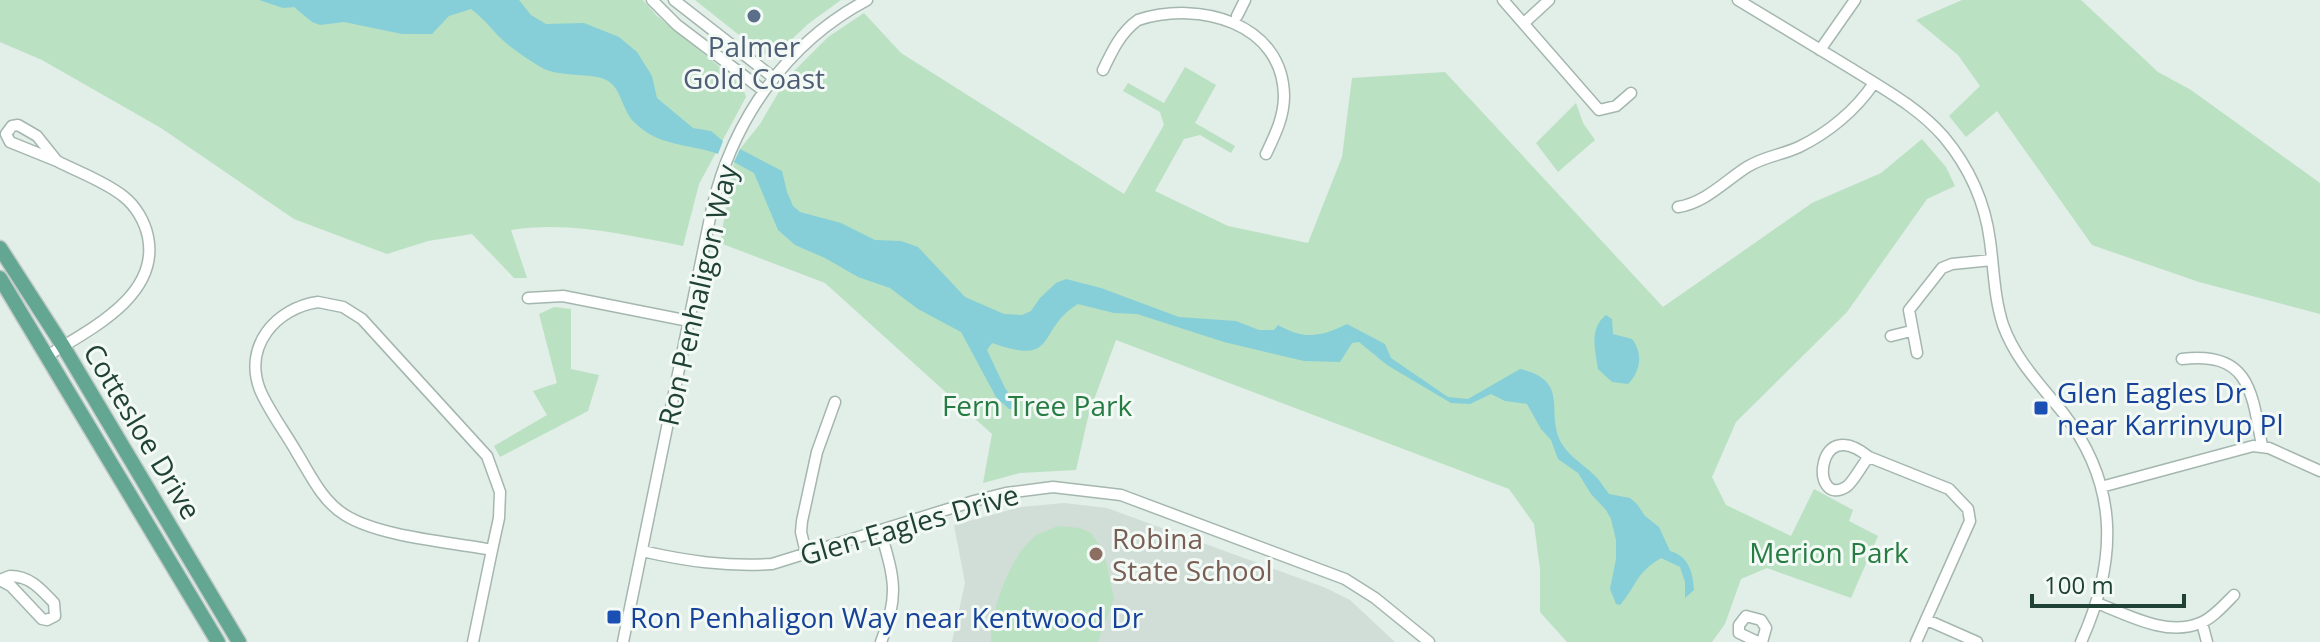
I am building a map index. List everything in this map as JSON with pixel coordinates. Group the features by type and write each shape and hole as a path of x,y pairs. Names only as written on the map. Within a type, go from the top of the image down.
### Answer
{"main road":[{"name":"Cottesloe Drive","path":"0,248 63,346 239,642"},
{"name":"Cottesloe Drive","path":"0,278 218,642"}],"street":[{"path":"652,0 677,25 764,91"},
{"path":"674,0 774,78"},
{"name":"Ron Penhaligon Way","path":"623,642 723,167 748,114 774,78 801,48 867,0"},
{"path":"1237,16 1245,0"},
{"path":"1503,0 1599,110 1616,106 1631,93"},
{"path":"1524,23 1549,0"},
{"path":"1738,0 1922,115 1961,160 1982,203 1998,308 2012,346 2032,378 2075,429 2101,487 2109,536 2106,571 2081,642"},
{"path":"1820,50 1855,0"},
{"path":"1103,70 1125,33 1152,12 1189,2 1206,4 1237,16 1268,42 1281,74 1283,110 1280,125 1266,154"},
{"path":"1678,207 1703,198 1749,166 1773,154 1797,148 1826,131 1860,102 1874,83"},
{"path":"47,356 131,297 146,271 149,244 141,219 122,195 57,161 10,142 7,139 8,129 18,125 37,136 57,161"},
{"path":"1917,353 1909,310 1938,271 1952,264 1992,260"},
{"path":"528,298 563,296 689,321"},
{"path":"473,642 499,518 500,492 491,463 371,328 350,310 318,302 292,309 272,324 262,339 257,356 260,391 331,505 368,525 492,550"},
{"path":"1891,336 1911,331"},
{"path":"2182,359 2205,356 2238,370 2247,384 2262,446"},
{"path":"806,553 802,521 817,452 835,402"},
{"path":"1869,457 1849,486 1843,489 1830,487 1823,480 1821,467 1826,456 1846,444 1858,448 1869,457 1949,489 1968,509 1970,521 1916,642"},
{"path":"2101,487 2246,447 2262,446 2320,471"},
{"name":"Glen Eagles Drive","path":"642,551 702,564 772,564 974,501 1031,488 1074,488 1121,495 1345,579 1375,598 1428,642"},
{"path":"880,530 893,576 894,595 890,621 881,642"},
{"path":"22,576 34,583 54,603 55,616 42,619 11,586 0,580 22,576"},
{"path":"2097,603 2162,626 2202,623 2234,595"},
{"path":"1927,620 1977,642"},
{"path":"2202,623 2207,642"}],"shaded area":[{"name":"Robina State School","path":"1064,503 1107,508 1326,588 1350,600 1395,642 952,642 965,583 954,525 1021,507"}],"green space":[{"path":"0,0 643,0 656,15 742,85 746,97 699,184 683,246 576,228 511,230 527,278 514,278 472,234 428,241 387,254 294,219 161,128 42,60 0,42"},
{"name":"Palmer Gold Coast","path":"695,0 841,0 808,24 773,57 763,54"},
{"path":"1962,0 2081,0 2158,72 2191,90 2320,183 2320,314 2199,282 2092,245 1997,111 1966,137 1949,116 1980,86 1958,55 1916,20"},
{"path":"864,13 901,53 1124,194 1164,125 1160,112 1123,91 1128,83 1164,103 1185,67 1216,85 1195,123 1235,146 1231,153 1200,135 1184,139 1155,191 1228,226 1308,243 1342,157 1352,78 1445,72 1663,307 1812,203 1881,173 1922,139 1946,167 1955,186 1927,199 1847,312 1736,422 1712,477 1726,505 1791,536 1814,489 1853,510 1849,521 1878,536 1851,598 1767,568 1741,579 1725,624 1712,642 1567,642 1540,612 1540,569 1534,524 1509,489 1116,340 1089,413 1076,470 1020,473 983,483 992,434 825,283 720,243 734,162 740,149 760,124 787,78 828,37"},
{"path":"1576,103 1583,123 1595,140 1558,172 1536,143"},
{"path":"554,307 571,309 571,369 599,375 588,411 500,457 494,446 547,415 533,391 557,383 539,314"},
{"path":"1057,526 1080,528 1091,533 1104,552 1114,598 1098,642 991,642 998,601 1017,557 1034,537"}],"water":[{"path":"259,0 519,0 531,15 546,24 584,23 619,37 637,52 652,76 657,98 693,128 711,131 723,141 718,154 653,136 634,122 608,81 543,68 506,43 471,9 449,16 432,34 402,34 344,22 320,25 294,7 283,8"},
{"path":"740,149 782,171 793,206 800,212 841,223 875,240 901,241 918,247 965,297 1004,314 1022,315 1031,311 1056,283 1066,279 1101,288 1179,317 1236,321 1259,330 1274,330 1278,325 1296,333 1312,335 1347,324 1385,344 1391,358 1448,397 1468,399 1520,369 1536,374 1546,381 1551,390 1557,432 1562,444 1594,474 1609,494 1630,498 1659,527 1670,551 1682,557 1689,566 1694,590 1685,598 1685,582 1680,567 1661,558 1641,575 1620,605 1616,604 1610,589 1616,559 1611,519 1578,473 1558,459 1551,440 1527,404 1505,401 1491,394 1470,404 1451,403 1387,365 1359,342 1352,343 1340,362 1304,361 1224,342 1137,314 1114,313 1078,304 1065,314 1038,348 1028,351 992,343 987,350 1005,388 1020,409 1009,409 996,397 961,332 918,309 890,288 858,277 795,245 778,230 754,173 734,162"},
{"path":"1606,315 1612,319 1613,334 1632,339 1638,350 1638,368 1628,384 1612,382 1598,369 1595,333"}],"place":[{"name":"Palmer Gold Coast","path":"754,16"},
{"name":"Glen Eagles Dr near Karrinyup Pl","path":"2041,408"},
{"name":"Robina State School","path":"1096,554"},
{"name":"Ron Penhaligon Way near Kentwood Dr","path":"614,617"}],"park label":[{"name":"Fern Tree Park","path":"1037,405"},
{"name":"Merion Park","path":"1829,552"}]}
